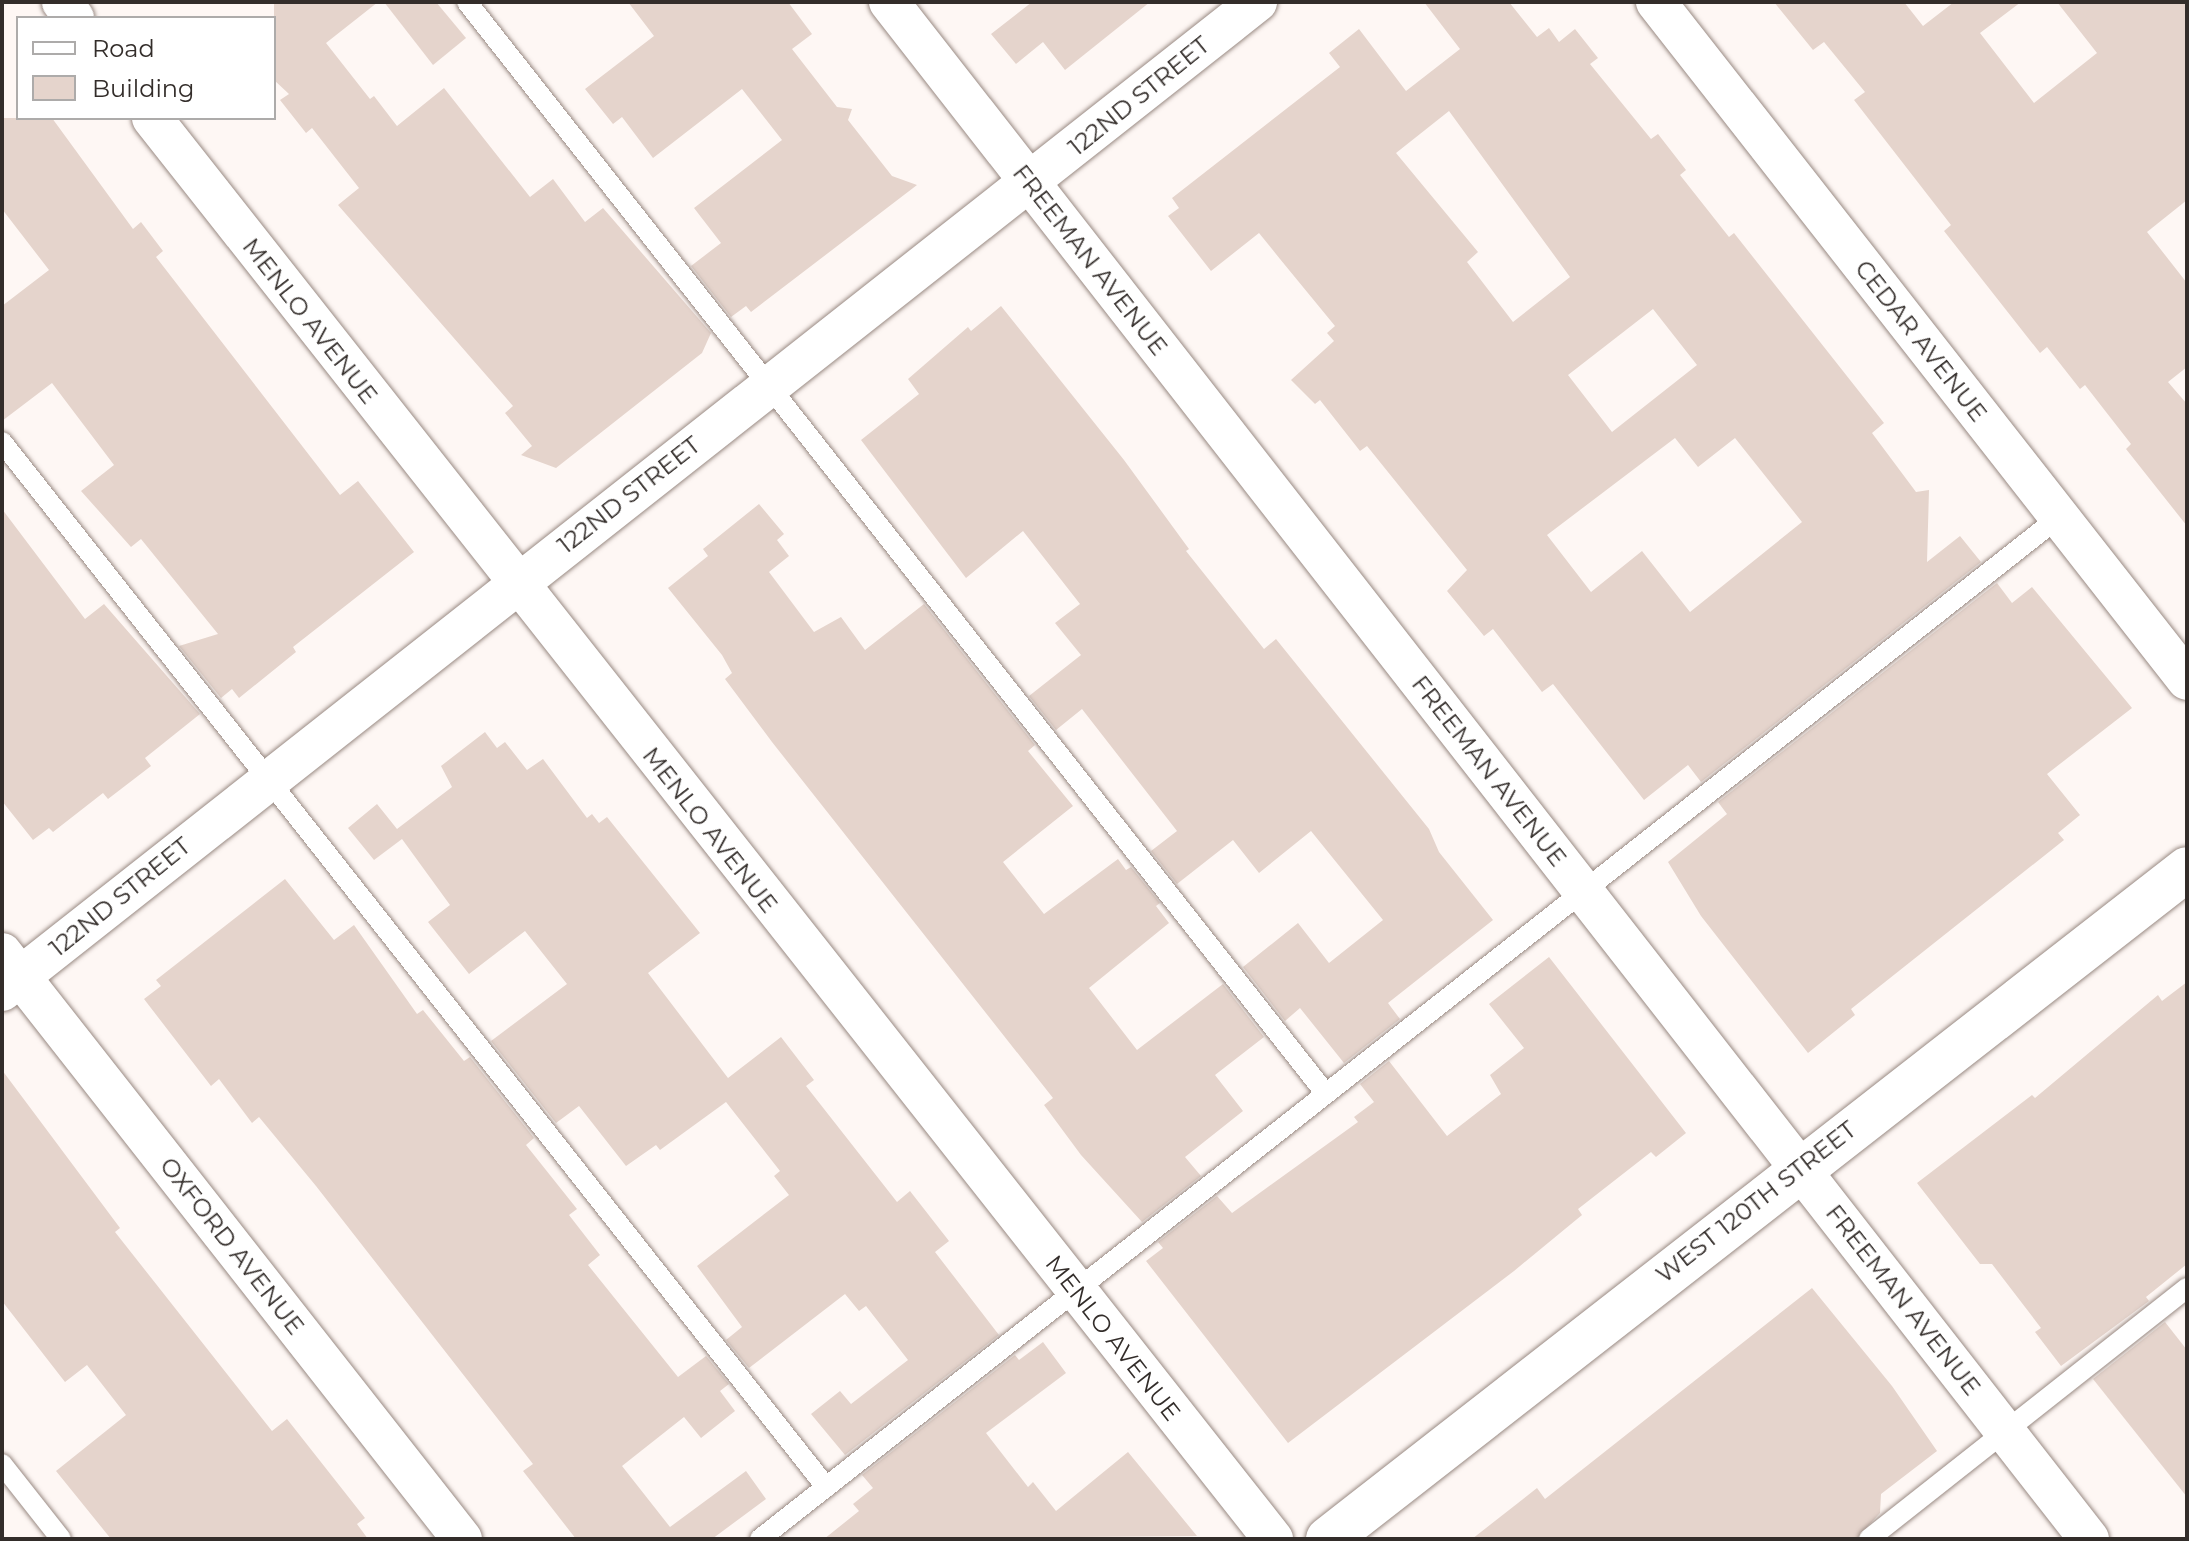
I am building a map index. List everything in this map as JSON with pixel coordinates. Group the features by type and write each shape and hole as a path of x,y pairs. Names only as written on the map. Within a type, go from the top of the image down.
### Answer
{"main road":[{"name":"WEST 120TH STREET","path":"1328,1539 1799,1168 2187,869"}],"street":[{"name":"FREEMAN AVENUE","path":"889,2 2089,1539"},
{"name":"122ND STREET","path":"8,973 268,779 1031,183 1257,2"},
{"name":"CEDAR AVENUE","path":"1656,2 2187,680"},
{"name":"MENLO AVENUE","path":"154,120 515,584 1273,1539"},
{"name":"OXFORD AVENUE","path":"8,973 462,1539"}],"lane":[{"path":"467,2 1326,1094"},
{"path":"2,442 826,1487"},
{"path":"760,1539 2059,517"},
{"path":"1869,1539 2187,1288"},
{"path":"2,1464 61,1539"}],"building":[{"path":"274,2 378,2 326,43 370,99 374,96 397,126 444,88 530,197 553,179 585,222 603,208 711,333 702,353 556,468 521,455 532,446 505,413 513,406 338,205 359,188 312,128 306,133 280,100 289,94 276,82"},
{"path":"384,2 436,2 466,38 433,65"},
{"path":"628,2 788,2 812,34 792,49 837,107 852,109 848,120 892,176 917,185 751,312 746,306 731,317 691,266 721,243 694,208 782,140 742,89 653,158 622,117 613,124 585,89 654,36"},
{"path":"1032,2 1150,2 1065,70 1043,42 1016,64 991,34"},
{"path":"1424,2 1509,2 1537,37 1549,28 1559,42 1575,29 1598,58 1590,64 1651,139 1658,134 1686,170 1680,175 1729,237 1734,233 1884,423 1872,433 1916,492 1929,490 1927,562 1960,536 1981,562 1701,782 1688,765 1644,800 1553,684 1542,692 1493,629 1484,636 1447,591 1467,570 1367,446 1360,451 1320,400 1315,404 1291,380 1334,341 1327,333 1335,326 1259,233 1211,271 1168,216 1179,208 1172,198 1340,67 1329,53 1359,29 1406,91 1460,49","holes":["1449,111 1570,277 1513,322 1467,262 1478,252 1396,153","1653,309 1697,365 1612,432 1568,375","1675,438 1698,467 1735,438 1802,522 1690,612 1642,551 1591,592 1547,535"]},
{"path":"1774,2 1904,2 1923,26 1954,2 2021,2 1980,33 2034,103 2097,53 2057,2 2187,2 2187,200 2147,232 2187,283 2187,367 2168,382 2187,404 2187,526 2126,449 2131,444 2085,385 2080,389 2047,347 2040,353 1944,231 1951,225 1854,100 1865,92 1824,42 1813,50"},
{"path":"2,118 53,120 133,229 141,222 163,251 156,257 340,495 358,481 414,552 293,647 296,652 239,698 232,689 221,698 179,646 218,634 141,539 131,547 81,491 114,465 52,383 2,421 2,306 49,270 2,209"},
{"path":"1001,306 1124,460 1189,549 1186,551 1264,649 1276,639 1429,829 1439,852 1493,920 1388,1003 1400,1019 1344,1063 1300,1008 1285,1021 1243,967 1298,923 1329,963 1383,920 1311,831 1259,873 1233,840 1177,884 1151,851 1177,831 1082,709 1056,730 1029,696 1081,655 1055,623 1080,604 1023,531 966,578 861,440 919,394 908,379 968,327 971,331"},
{"path":"759,504 784,534 777,540 789,556 769,572 814,632 841,617 865,650 924,604 1035,745 1028,751 1073,806 1003,862 1044,914 1118,859 1126,870 1131,867 1160,903 1156,906 1169,923 1089,988 1137,1050 1223,984 1264,1037 1215,1075 1243,1111 1185,1157 1201,1176 1142,1222 1081,1155 1044,1105 1053,1098 772,742 725,679 732,673 722,655 668,588 708,556 703,549"},
{"path":"2,509 85,619 104,604 200,714 145,758 151,766 108,799 103,793 53,832 49,828 33,840 2,801"},
{"path":"1997,583 2012,603 2032,587 2132,708 2047,774 2080,815 2058,833 2064,840 1851,1009 1855,1015 1808,1053 1701,916 1668,862 1727,814 1718,802"},
{"path":"485,732 497,748 505,742 527,770 543,759 587,818 592,814 599,823 607,817 700,933 648,973 728,1078 781,1037 814,1080 806,1086 897,1202 910,1191 949,1241 935,1252 999,1335 845,1455 811,1414 840,1391 851,1404 908,1360 866,1306 859,1311 845,1294 749,1368 726,1340 742,1327 697,1266 789,1195 774,1176 780,1171 726,1102 660,1150 656,1145 626,1166 579,1106 556,1123 491,1041 567,984 525,931 469,974 428,922 450,905 402,839 374,860 348,828 377,804 397,829 452,787 441,766"},
{"path":"285,879 334,940 354,925 417,1014 423,1010 464,1061 470,1057 534,1138 526,1145 577,1209 569,1215 600,1255 588,1265 678,1377 706,1356 729,1384 720,1391 735,1411 701,1438 684,1417 622,1466 670,1527 746,1471 766,1499 712,1539 576,1539 523,1471 533,1464 316,1186 259,1117 252,1123 219,1079 211,1086 144,999 161,986 156,980"},
{"path":"1549,957 1686,1133 1656,1157 1651,1152 1578,1209 1582,1215 1514,1271 1288,1443 1146,1261 1163,1248 1158,1242 1217,1196 1232,1213 1358,1122 1354,1117 1374,1102 1360,1084 1389,1061 1447,1136 1501,1094 1490,1075 1524,1048 1489,1004"},
{"path":"2187,982 2187,1264 2146,1297 2149,1301 2061,1366 2035,1332 2041,1328 1992,1264 1980,1264 1917,1183 2032,1095 2035,1098 2158,995 2162,1001"},
{"path":"2,1070 120,1228 115,1232 272,1431 287,1419 365,1518 357,1524 368,1539 111,1539 56,1471 126,1415 87,1365 65,1382 2,1301"},
{"path":"1812,1288 1892,1386 1937,1451 1881,1494 1880,1513 1856,1539 1472,1539 1537,1488 1545,1499"},
{"path":"2165,1322 2187,1350 2187,1497 2093,1379"},
{"path":"1043,1342 1066,1373 986,1433 1028,1487 1033,1482 1056,1511 1128,1452 1197,1536 824,1539 859,1511 853,1504 873,1488 862,1475 1015,1355 1019,1360"}]}
